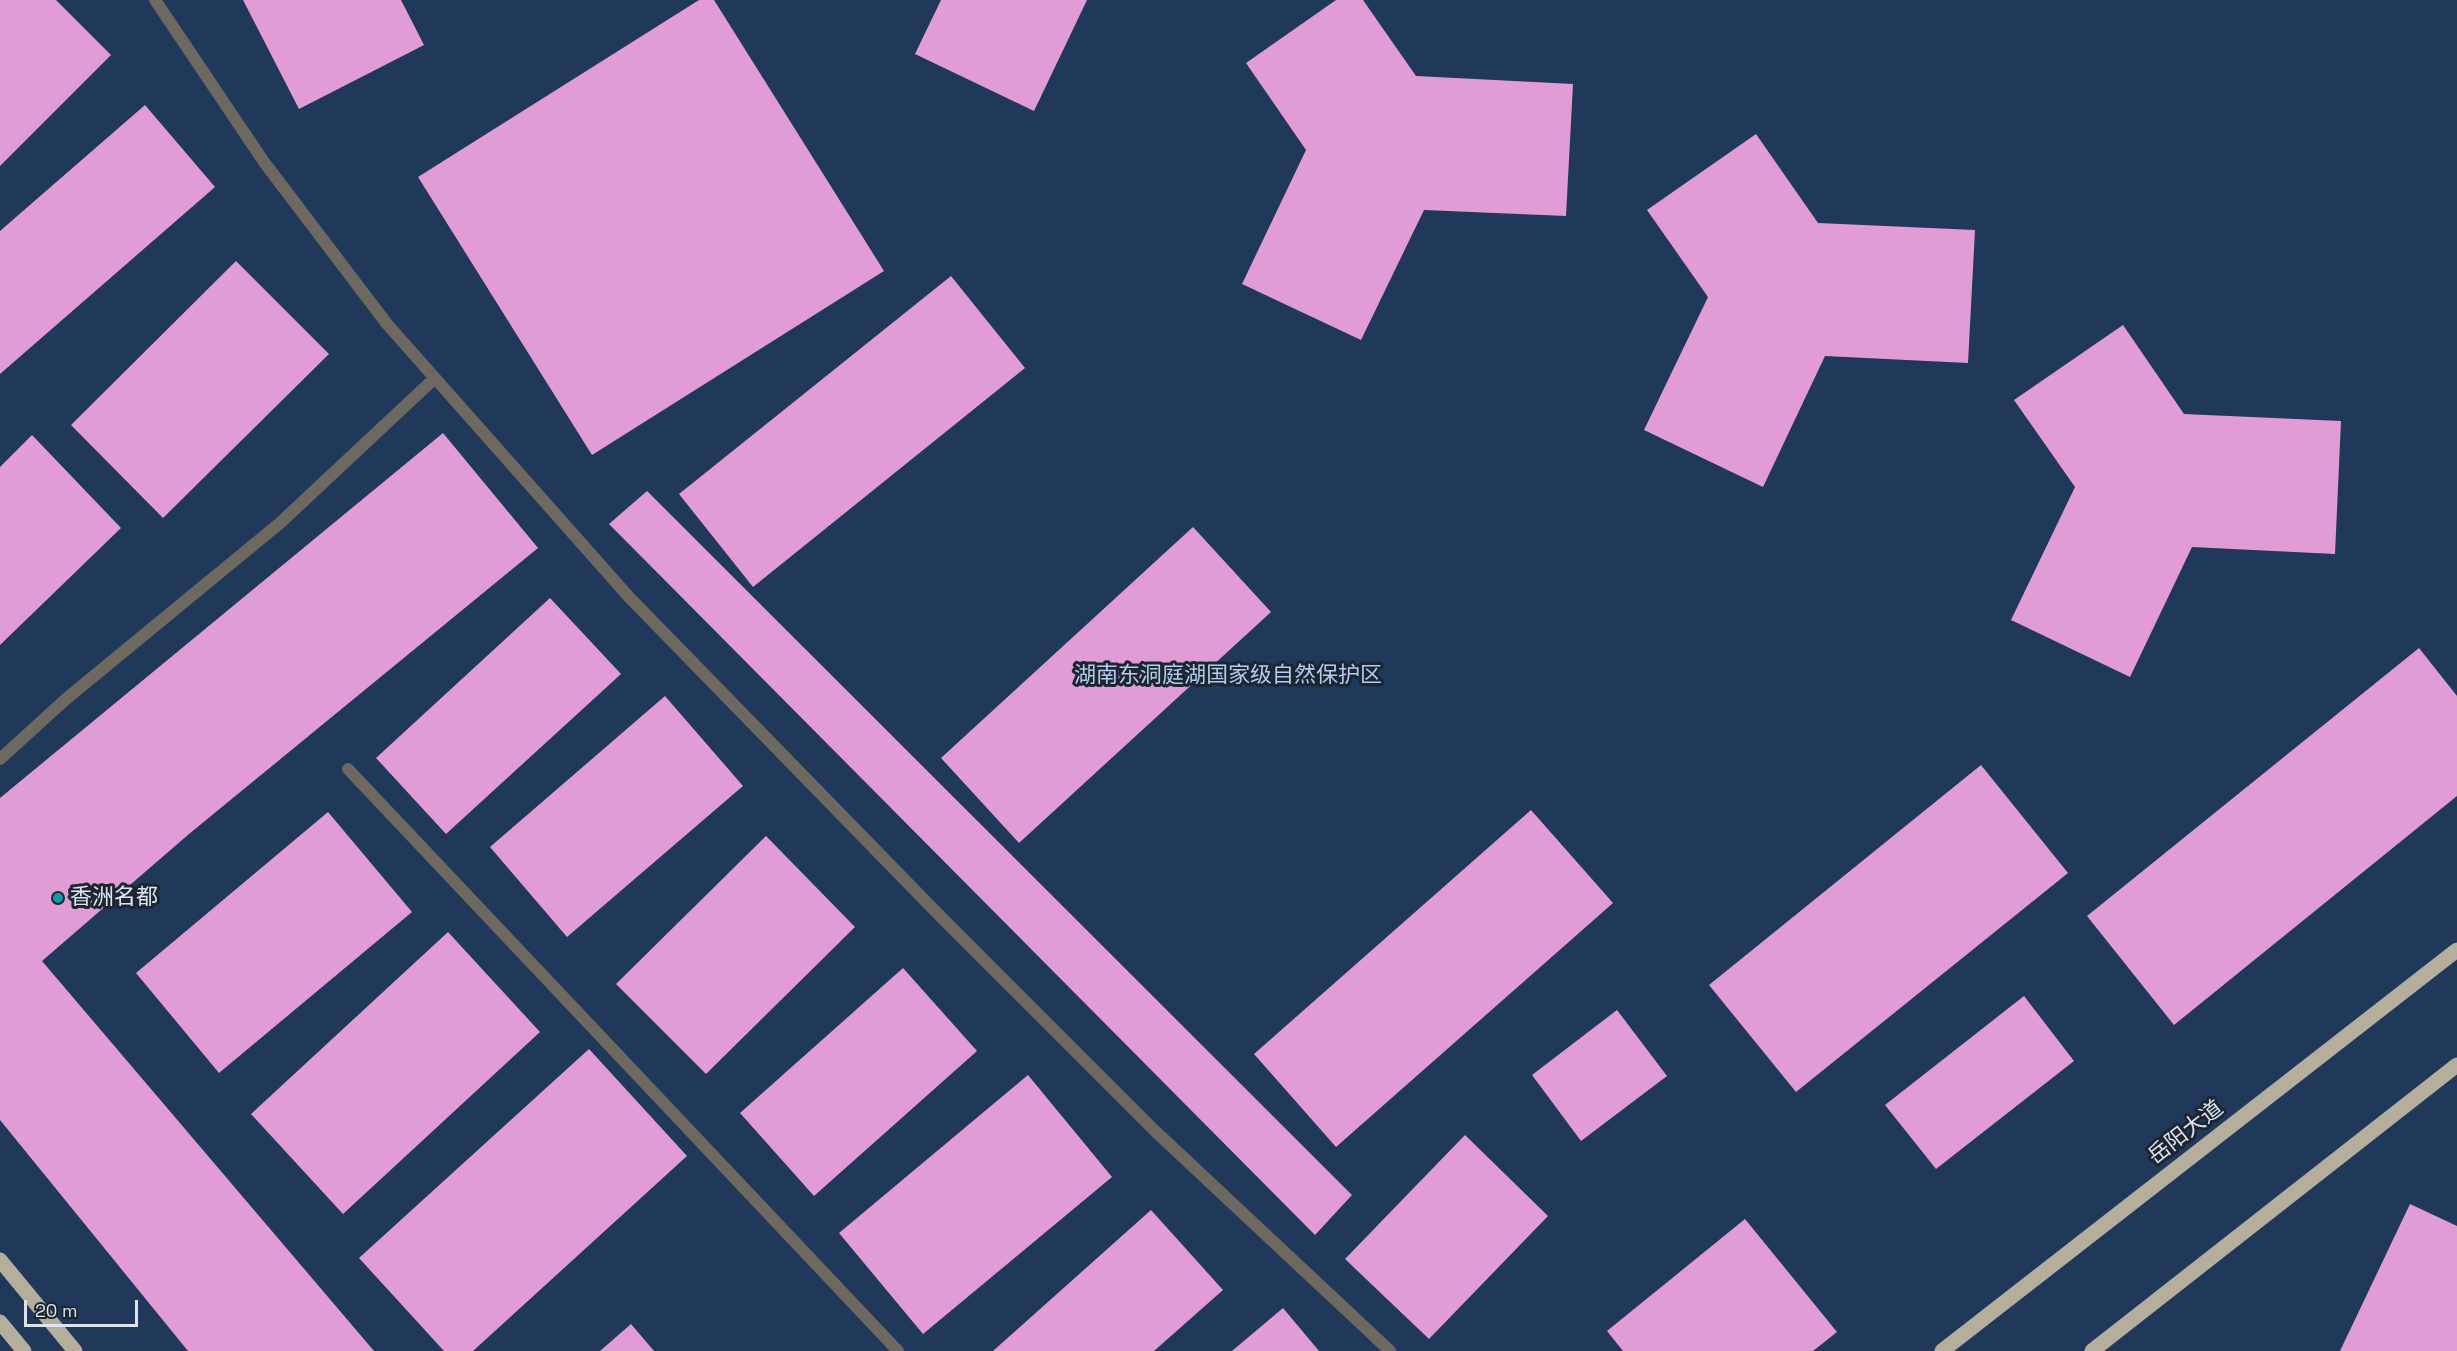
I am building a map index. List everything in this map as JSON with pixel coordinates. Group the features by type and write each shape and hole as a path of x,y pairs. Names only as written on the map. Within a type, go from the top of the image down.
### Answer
{"main road":[{"name":"岳阳大道","path":"1942,1351 2457,950"},
{"path":"2092,1351 2457,1065"},
{"path":"0,1260 75,1351"},
{"path":"0,1322 24,1351"}],"street":[{"path":"155,0 264,162 387,324 629,597 939,915 1154,1130 1390,1351"},
{"path":"0,759 66,699 280,523 435,378"},
{"path":"348,769 898,1351"}],"green space":[{"name":"湖南东洞庭湖国家级自然保护区","path":"0,0 2457,0 2457,1351 0,1351"}],"building":[{"path":"0,0 56,0 111,55 0,166"},
{"path":"243,0 401,0 424,45 299,109"},
{"path":"699,0 714,0 884,271 592,455 418,177"},
{"path":"941,0 1087,0 1034,111 915,54"},
{"path":"1336,0 1363,0 1416,76 1573,84 1566,216 1424,210 1361,340 1242,284 1306,150 1246,63"},
{"path":"145,105 215,187 0,374 0,231"},
{"path":"1756,134 1818,223 1975,230 1968,363 1825,356 1763,487 1644,430 1708,297 1647,210"},
{"path":"236,261 329,354 163,518 71,425"},
{"path":"951,276 1025,368 753,587 679,494"},
{"path":"2123,325 2184,414 2341,421 2335,554 2192,547 2130,677 2011,620 2075,487 2014,400"},
{"name":"香洲名都","path":"443,433 538,548 189,834 42,961 374,1351 188,1351 0,1120 0,798"},
{"path":"32,435 121,528 0,645 0,467"},
{"path":"647,491 1352,1195 1315,1235 609,524"},
{"path":"1193,527 1271,612 1019,843 941,758"},
{"path":"550,598 621,674 446,834 376,758"},
{"path":"2419,648 2457,696 2457,796 2174,1025 2087,916"},
{"path":"665,696 743,786 567,937 490,847"},
{"path":"1981,765 2068,873 1796,1092 1709,985"},
{"path":"1531,810 1613,903 1336,1147 1254,1054"},
{"path":"328,812 412,912 219,1073 136,973"},
{"path":"766,836 855,927 706,1074 616,984"},
{"path":"448,932 540,1032 343,1214 251,1114"},
{"path":"903,968 977,1051 814,1196 740,1113"},
{"path":"2024,996 2074,1061 1936,1169 1885,1105"},
{"path":"1617,1010 1667,1076 1581,1141 1532,1075"},
{"path":"589,1049 687,1156 473,1351 444,1351 359,1258"},
{"path":"1028,1075 1112,1177 923,1334 839,1233"},
{"path":"1465,1135 1548,1216 1429,1339 1345,1259"},
{"path":"2410,1204 2457,1226 2457,1351 2340,1351"},
{"path":"1151,1210 1223,1290 1154,1351 993,1351"},
{"path":"1745,1219 1837,1332 1813,1351 1623,1351 1607,1331"},
{"path":"1283,1308 1319,1351 1232,1351"},
{"path":"631,1324 654,1351 600,1351"}],"place":[{"name":"香洲名都","path":"58,898"}]}
